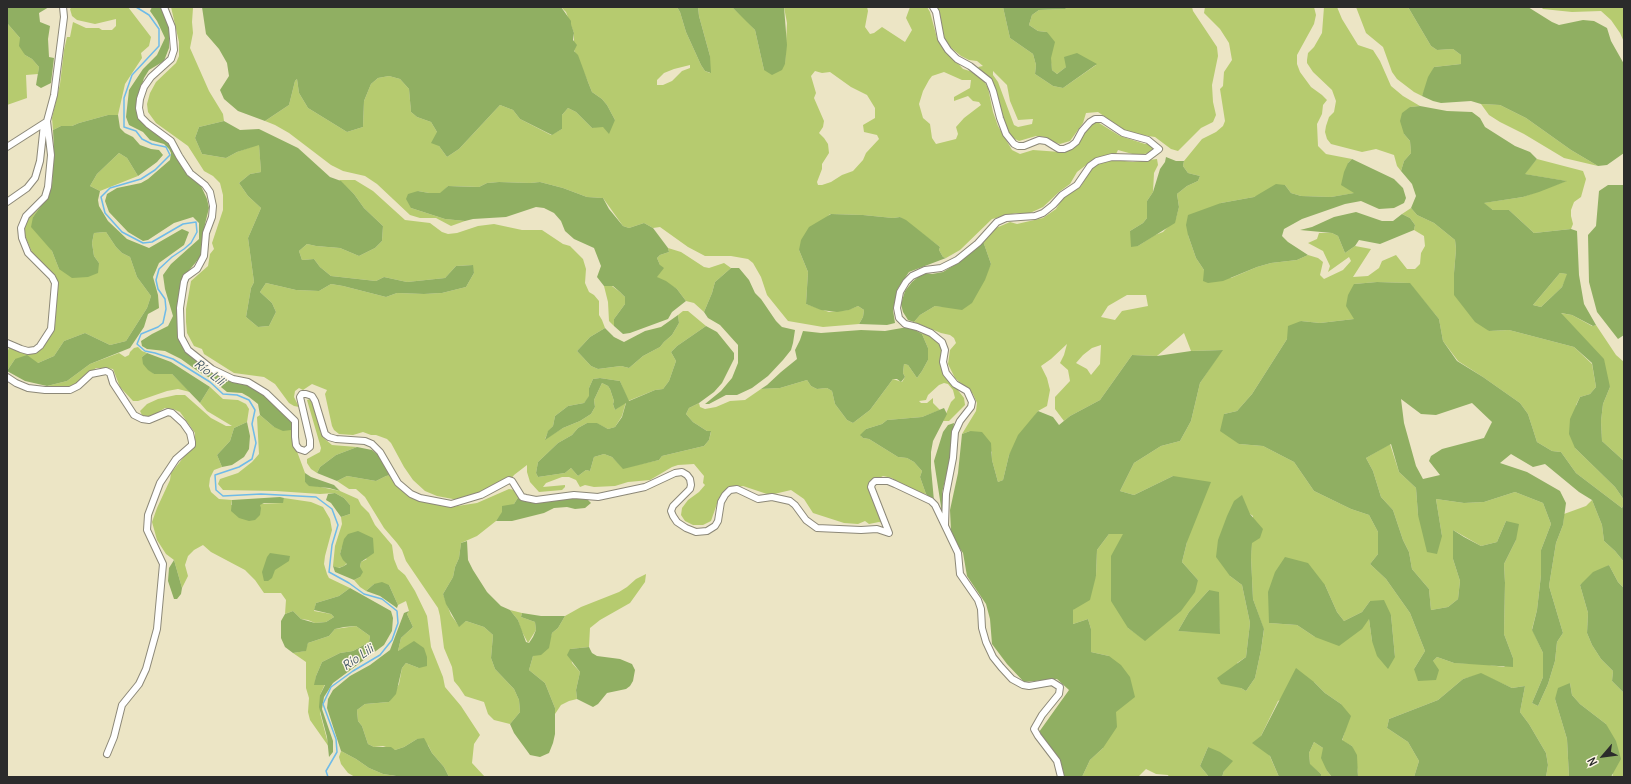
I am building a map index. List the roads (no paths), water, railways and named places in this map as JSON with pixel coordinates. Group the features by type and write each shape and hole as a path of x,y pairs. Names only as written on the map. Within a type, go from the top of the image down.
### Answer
{"street":[{"path":"7,202 27,188 35,178 40,161 45,122 54,95 64,7"},
{"path":"164,7 172,27 174,50 171,59 151,77 144,87 139,108 141,117 171,141 190,173 210,192 213,206 212,217 206,233 204,256 201,264 186,277 184,282 180,308 181,337 188,350 196,357 222,374 257,386 280,408 292,417 295,420 295,437 299,449 305,450 310,447 310,440 300,397 302,394 306,394 312,396 315,401 325,434 329,438 365,441 372,444 380,452 398,482 411,494 420,498 451,504 482,495 510,480 522,497 536,500 574,495 598,497 645,487 675,473 682,472 690,479 690,489 673,506 671,511 677,522 696,532 707,531 715,526 718,521 721,502 725,495 730,490 737,489 758,499 772,497 790,501 806,520 817,528 861,530 877,529 887,533 890,531 871,488 875,481 881,480 895,484 931,501 935,505 958,553 960,574 978,600 981,609 982,628 986,642 994,656 1012,679 1023,686 1052,682 1060,687 1059,694 1042,715 1034,729 1057,761 1061,777"},
{"path":"933,7 936,12 941,39 948,50 957,59 970,66 990,81 1004,129 1014,144 1024,146 1039,140 1046,141 1059,149 1064,149 1076,142 1082,131 1090,122 1095,119 1102,119 1124,133 1148,140 1159,149 1147,158 1112,157 1097,161 1077,185 1062,195 1043,213 1035,216 1006,218 997,222 978,243 957,260 941,268 925,270 912,276 900,292 897,308 899,318 905,324 924,330 942,342 945,350 943,362 946,372 955,384 967,391 972,402 971,407 960,421 955,432 953,458 946,494 946,527"},
{"path":"7,147 45,122"},
{"path":"7,343 28,351 35,350 40,346 51,328 55,283 52,277 34,261 28,253 22,238 21,228 26,216 45,197 48,187 51,156 45,122"},
{"path":"7,376 16,383 28,388 70,390 78,386 91,374 106,371 110,373 113,383 134,415 142,420 149,420 168,412 172,413 183,423 190,433 192,446 176,459 160,483 148,515 147,530 163,564 157,629 146,669 139,684 122,705 114,737 107,754"}],"waterway":[{"name":"Río Lili","path":"136,7 149,15 159,29 159,46 132,75 124,98 124,127 136,131 142,139 152,144 166,147 170,155 155,170 141,179 110,188 101,197 105,213 122,232 143,243 152,242 183,224 196,222 197,232 191,243 159,269 156,280 158,289 165,299 166,309 163,323 158,327 141,334 137,344 145,351 173,359 210,382 223,394 237,395 249,400 255,410 252,424 256,443 252,459 239,467 215,475 216,490 223,496 261,494 316,497 332,509 338,525 332,545 329,572 349,583 364,594 382,599 397,611 398,623 392,640 380,655 353,671 331,687 323,704 336,739 337,752 326,771 328,777"}]}
